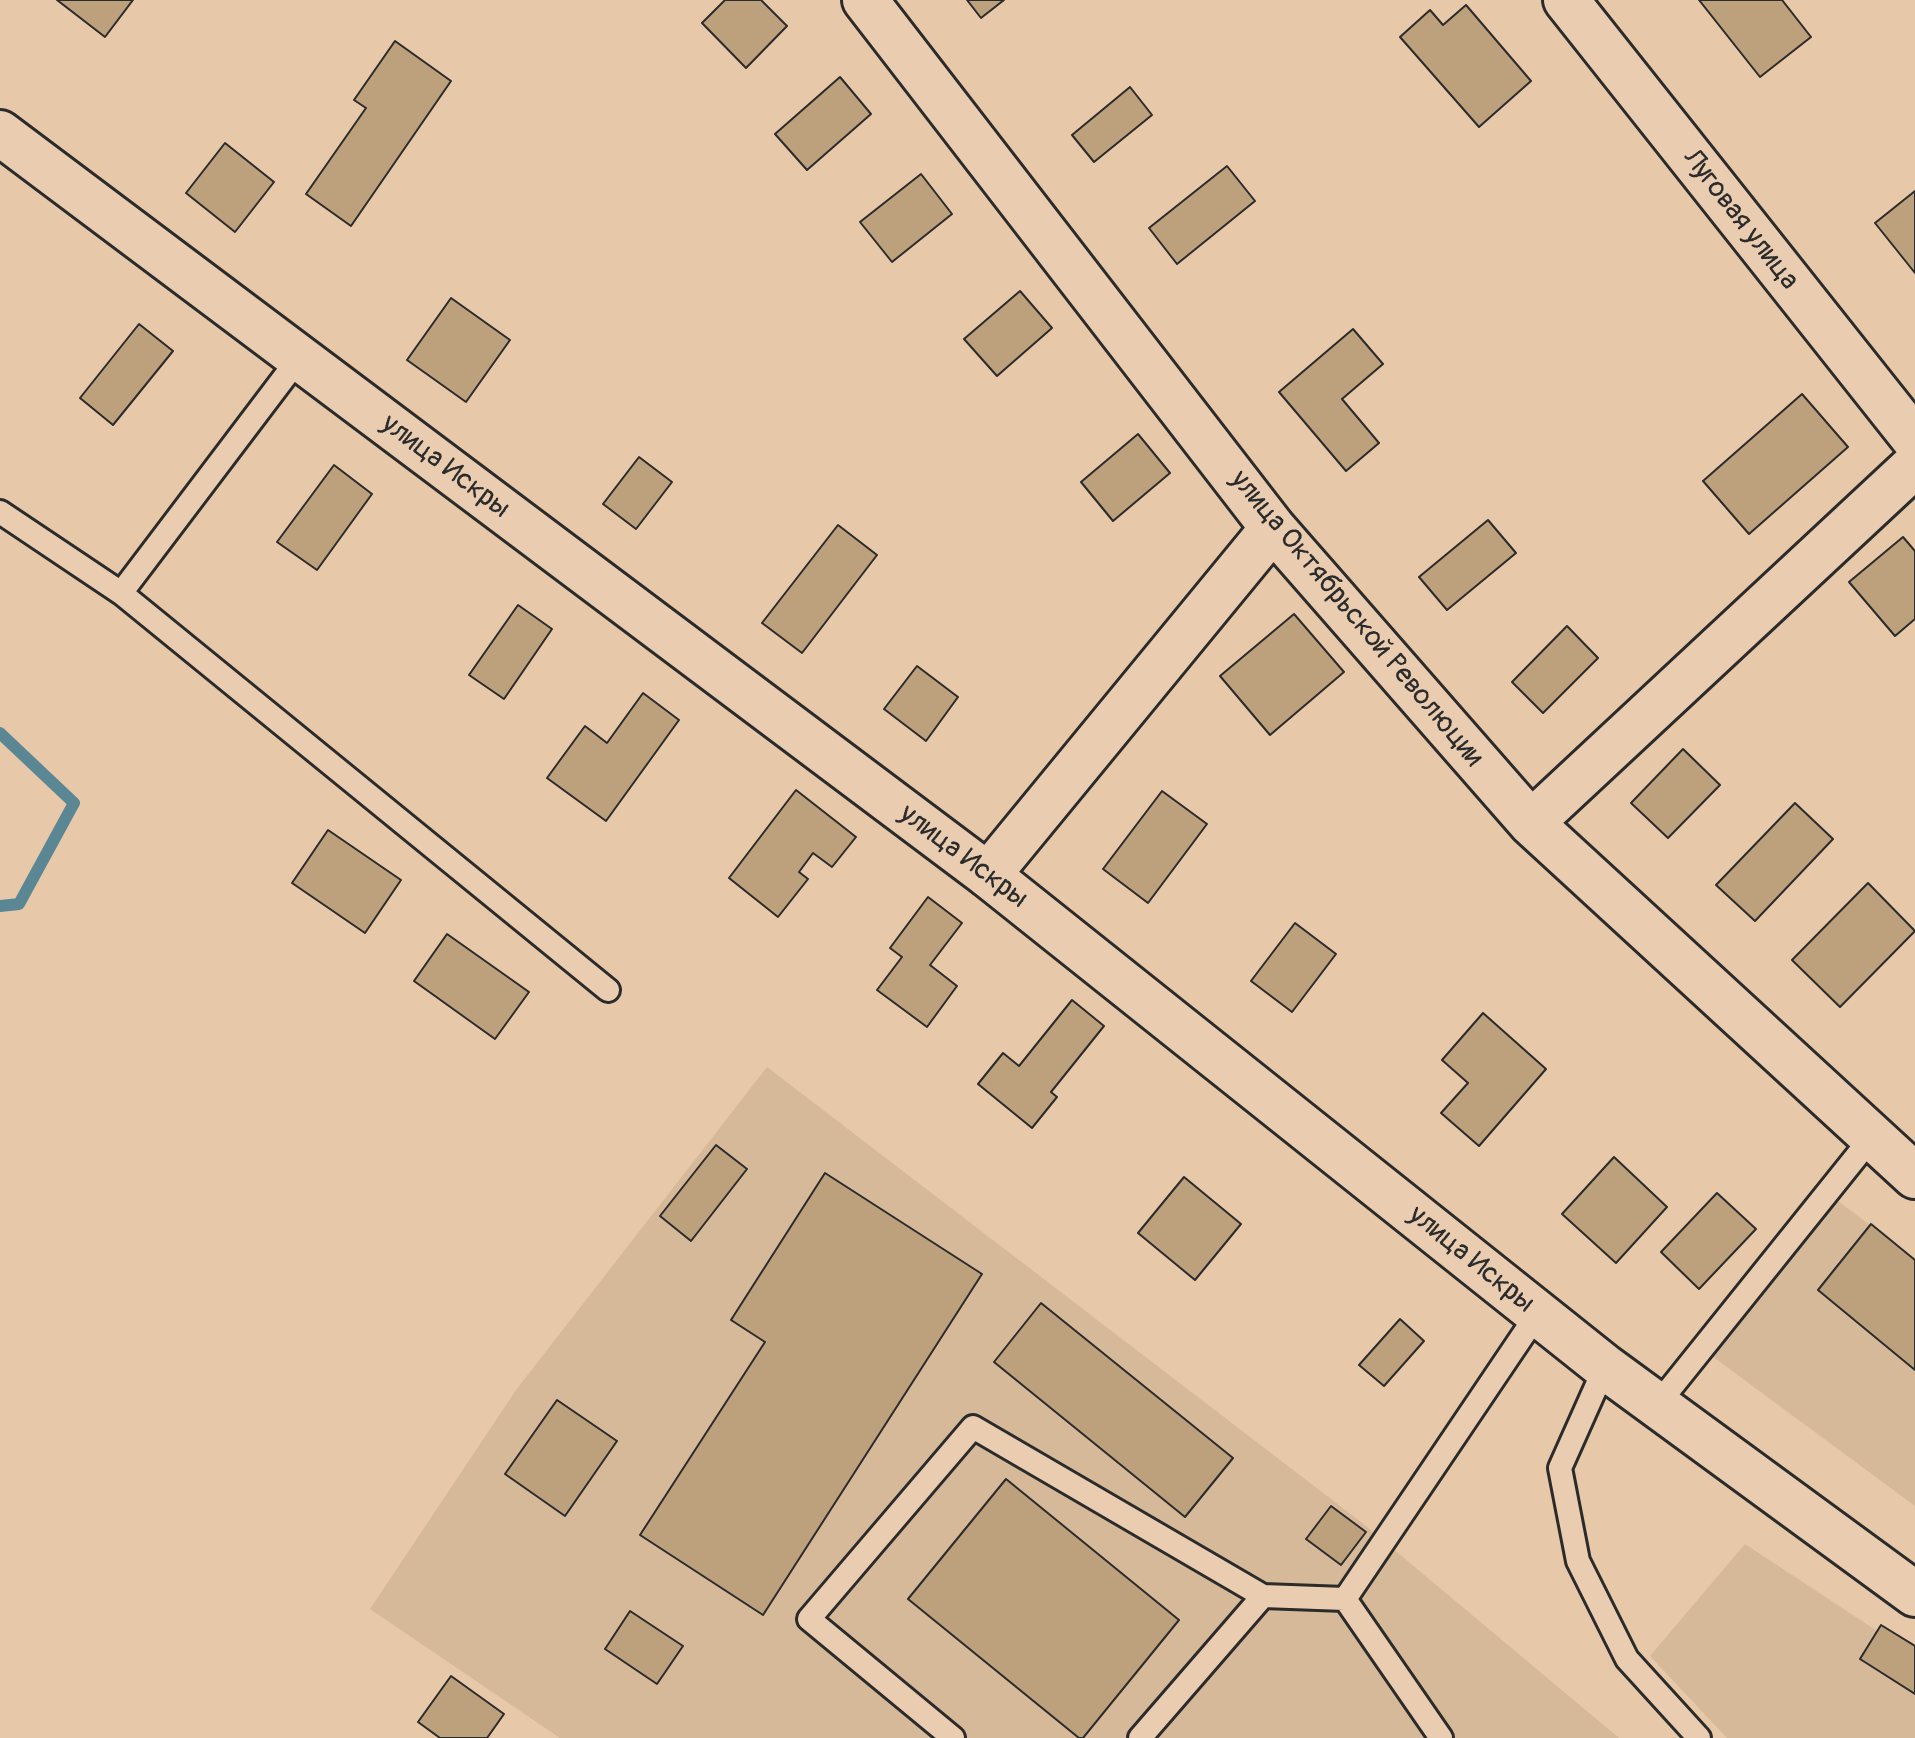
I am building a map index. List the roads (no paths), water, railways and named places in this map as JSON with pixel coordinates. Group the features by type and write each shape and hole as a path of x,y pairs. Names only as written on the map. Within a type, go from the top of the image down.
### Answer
{"street":[{"name":"улица Октябрьской Революции","path":"865,0 1273,528 1531,823 1915,1176"},
{"name":"Луговая улица","path":"1566,0 1915,440"},
{"name":"улица Искры","path":"0,133 988,875 1605,1367 1915,1594"},
{"path":"1531,823 1915,465"},
{"path":"988,875 1273,528"}],"lane":[{"path":"121,593 299,358"},
{"path":"0,512 121,593 608,990"},
{"path":"1657,1405 1872,1137"},
{"path":"1345,1599 1538,1313"},
{"path":"1605,1367 1560,1468 1578,1561 1627,1659 1699,1738"},
{"path":"953,1738 809,1619 973,1427 1263,1596 1345,1599"},
{"path":"1140,1738 1263,1596"},
{"path":"1345,1599 1441,1738"}],"waterway":[{"path":"0,733 74,803 19,904 0,906"}]}
